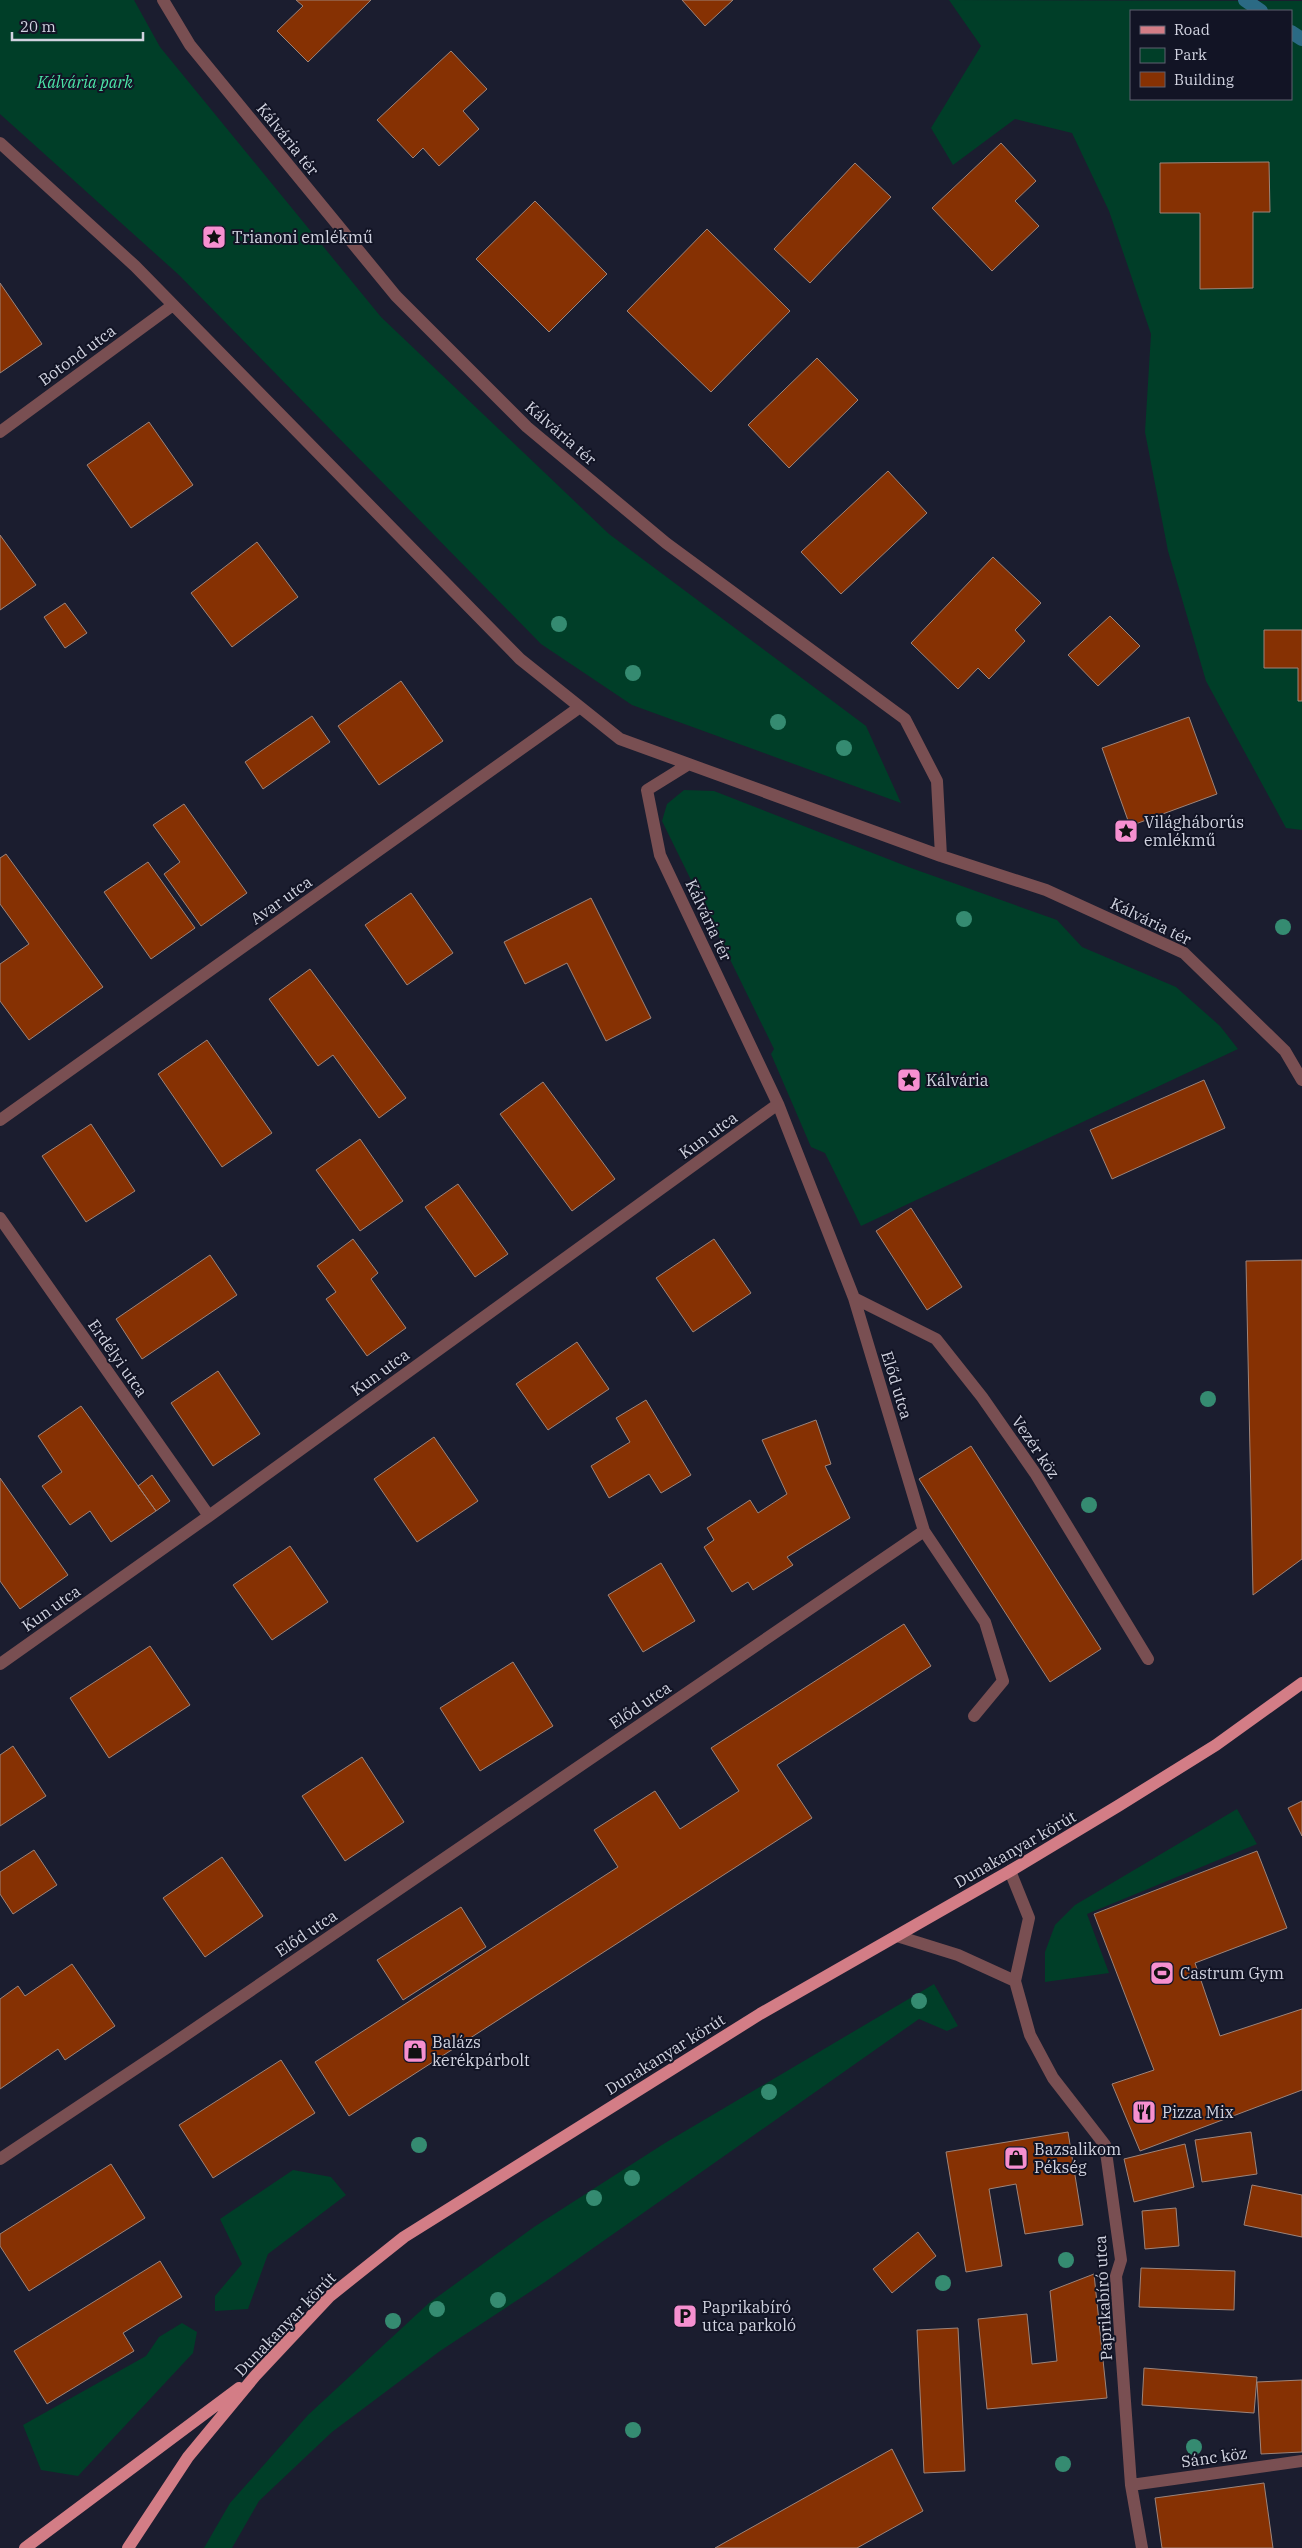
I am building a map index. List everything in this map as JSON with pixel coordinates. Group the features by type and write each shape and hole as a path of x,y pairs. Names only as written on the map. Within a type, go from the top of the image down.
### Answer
{"main road":[{"name":"Dunakanyar körút","path":"128,2548 188,2458 255,2376 330,2296 404,2237 760,2014 1010,1871 1216,1745 1302,1683"},
{"path":"25,2548 95,2493 255,2376"}],"street":[{"name":"Kálvária tér","path":"163,0 190,45 396,296 527,427 666,543 905,719 937,781 941,856"},
{"name":"Kálvária tér","path":"0,143 135,266 520,659 620,739 941,856 1046,890 1184,953 1285,1051 1302,1080"},
{"name":"Botond utca","path":"0,432 173,305"},
{"name":"Avar utca","path":"0,1120 580,707"},
{"name":"Kálvária tér","path":"689,764 647,790 660,855 778,1104"},
{"name":"Előd utca","path":"0,2159 168,2047 924,1531 854,1298 778,1104"},
{"name":"Kun utca","path":"0,1664 209,1516 778,1104"},
{"name":"Erdélyi utca","path":"0,1218 209,1516"},
{"name":"Vezér köz","path":"854,1298 936,1339 982,1398 1035,1473 1148,1659"},
{"path":"924,1531 984,1622 1003,1681 974,1716"},
{"name":"Paprikabíró utca","path":"1010,1871 1029,1918 1015,1981 1030,2035 1053,2078 1105,2145 1121,2260 1116,2276 1132,2485 1142,2548"},
{"path":"897,1936 958,1955 1015,1981"},
{"name":"Sánc köz","path":"1132,2485 1302,2461"}],"green space":[{"name":"Kálvária park","path":"0,0 134,0 160,47 381,317 609,534 866,726 901,803 632,705 541,644 179,275 0,114"},
{"path":"949,0 1302,1 1302,830 1286,828 1206,681 1168,551 1145,432 1151,334 1109,211 1072,133 1015,119 953,165 931,128 981,46"},
{"path":"684,790 714,791 911,868 1057,920 1082,947 1176,987 1220,1026 1238,1049 861,1226 825,1153 811,1147 771,1054 774,1049 662,821 667,804"},
{"path":"1237,1809 1257,1844 1087,1914 1109,1973 1045,1982 1045,1952 1055,1925 1075,1905"},
{"path":"934,1984 958,2026 947,2031 919,2019 545,2282 440,2351 332,2432 259,2501 232,2548 204,2548 230,2503 308,2415 429,2303 534,2227 665,2143"},
{"path":"293,2170 331,2177 346,2195 268,2254 248,2309 215,2311 215,2296 242,2264 220,2219"},
{"path":"182,2323 197,2332 193,2353 78,2476 41,2470 23,2425 146,2356 159,2337"}],"building":[{"path":"296,0 371,0 308,62 277,31 303,6"},
{"path":"682,0 733,0 705,26"},
{"path":"451,51 487,89 463,111 479,129 439,166 423,148 413,158 377,120"},
{"path":"1001,143 1036,181 1015,201 1039,226 992,271 932,208"},
{"path":"1269,162 1270,212 1253,212 1253,288 1200,289 1200,213 1160,213 1160,163"},
{"path":"855,163 891,197 810,283 774,249"},
{"path":"535,201 607,274 549,332 476,259"},
{"path":"707,229 790,311 711,392 627,311"},
{"path":"0,283 42,344 0,373"},
{"path":"817,358 858,400 789,468 748,425"},
{"path":"149,422 193,485 131,528 87,465"},
{"path":"888,471 927,513 841,594 801,552"},
{"path":"0,535 36,585 0,610"},
{"path":"257,542 298,597 232,647 191,593"},
{"path":"993,557 1041,603 1015,630 1025,641 989,679 978,668 958,689 911,643"},
{"path":"65,603 87,633 65,648 44,617"},
{"path":"1110,616 1140,646 1098,686 1068,655"},
{"path":"1264,630 1302,630 1302,701 1298,701 1298,668 1264,668"},
{"path":"401,681 443,741 379,785 338,726"},
{"path":"312,716 330,742 263,789 245,762"},
{"path":"1189,717 1217,794 1130,826 1102,748"},
{"path":"184,804 247,893 201,926 164,874 180,862 153,825"},
{"path":"6,854 103,987 29,1040 0,1001 0,964 29,944 0,904 0,858"},
{"path":"148,862 195,928 151,959 104,892"},
{"path":"411,893 453,953 407,985 365,925"},
{"path":"591,898 651,1018 606,1041 567,963 525,984 504,942"},
{"path":"310,969 406,1098 379,1118 333,1055 318,1066 269,999"},
{"path":"207,1040 272,1133 222,1167 158,1074"},
{"path":"1204,1080 1225,1128 1112,1179 1090,1130"},
{"path":"543,1082 615,1179 572,1211 500,1114"},
{"path":"91,1124 135,1191 86,1222 42,1156"},
{"path":"360,1139 403,1201 360,1231 316,1170"},
{"path":"458,1184 508,1254 475,1277 425,1207"},
{"path":"911,1208 962,1287 927,1310 876,1231"},
{"path":"353,1239 378,1273 371,1279 406,1328 367,1356 326,1299 336,1292 317,1266"},
{"path":"714,1239 751,1293 693,1332 656,1278"},
{"path":"210,1255 237,1295 142,1359 116,1319"},
{"path":"1302,1260 1302,1559 1253,1595 1246,1261"},
{"path":"577,1342 609,1389 548,1430 516,1384"},
{"path":"218,1371 260,1434 213,1466 171,1403"},
{"path":"646,1400 691,1475 661,1493 649,1474 609,1498 591,1466 630,1442 616,1418"},
{"path":"81,1406 156,1511 111,1542 90,1511 70,1525 42,1486 62,1472 38,1436"},
{"path":"816,1420 831,1464 825,1466 850,1518 787,1557 793,1565 753,1590 748,1582 732,1592 704,1547 714,1540 707,1528 750,1500 758,1513 787,1494 762,1440"},
{"path":"434,1437 478,1501 417,1542 374,1479"},
{"path":"971,1446 1101,1649 1050,1682 919,1479"},
{"path":"152,1475 170,1501 156,1511 138,1486"},
{"path":"0,1478 68,1575 20,1609 0,1581"},
{"path":"290,1546 328,1602 272,1640 233,1585"},
{"path":"661,1563 695,1621 643,1652 608,1595"},
{"path":"904,1624 931,1666 777,1765 812,1818 349,2116 315,2062 618,1867 594,1830 655,1791 680,1829 739,1791 711,1748"},
{"path":"150,1646 190,1705 109,1758 70,1698"},
{"path":"513,1662 553,1726 480,1771 440,1708"},
{"path":"13,1746 46,1796 0,1826 0,1755"},
{"path":"362,1757 404,1822 345,1861 302,1796"},
{"path":"1302,1801 1302,1836 1288,1808"},
{"path":"34,1850 57,1885 13,1914 0,1894 0,1872"},
{"path":"1257,1851 1287,1928 1195,1963 1220,2036 1302,2009 1302,2090 1140,2151 1112,2084 1154,2070 1094,1914"},
{"path":"222,1857 263,1916 205,1957 163,1898"},
{"path":"461,1907 486,1947 403,2000 377,1960"},
{"path":"72,1964 115,2026 65,2060 58,2049 0,2089 0,1999 18,1986 25,1996"},
{"path":"281,2060 315,2113 213,2178 179,2125"},
{"path":"1068,2132 1083,2225 1025,2234 1016,2184 989,2189 1002,2266 966,2272 946,2152"},
{"path":"1251,2132 1257,2174 1202,2182 1195,2140"},
{"path":"1185,2144 1194,2187 1134,2202 1124,2159"},
{"path":"111,2164 145,2218 29,2291 0,2246 0,2234"},
{"path":"1252,2185 1302,2195 1302,2237 1244,2225"},
{"path":"1176,2208 1179,2246 1145,2249 1142,2211"},
{"path":"918,2232 936,2256 892,2293 873,2269"},
{"path":"160,2261 182,2297 123,2333 134,2351 47,2404 14,2351"},
{"path":"1141,2268 1235,2271 1234,2310 1139,2307"},
{"path":"1094,2274 1107,2398 987,2409 978,2319 1027,2314 1032,2364 1057,2361 1050,2291"},
{"path":"958,2328 965,2471 924,2473 917,2330"},
{"path":"1144,2368 1257,2377 1254,2413 1142,2405"},
{"path":"1302,2380 1302,2452 1261,2454 1257,2382"},
{"path":"892,2449 923,2511 857,2548 715,2548"},
{"path":"1264,2483 1273,2548 1162,2548 1155,2498"}],"waterway":[{"path":"1245,0 1260,10"},
{"path":"1292,33 1302,39"}],"place":[{"name":"Trianoni emlékmű","path":"214,237"},
{"name":"Világháborús emlékmű","path":"1126,831"},
{"name":"Kálvária","path":"909,1080"},
{"name":"Castrum Gym","path":"1162,1973"},
{"name":"Balázs kerékpárbolt","path":"415,2051"},
{"name":"Pizza Mix","path":"1144,2112"},
{"name":"Bazsalikom Pékség","path":"1016,2158"},
{"name":"Paprikabíró utca parkoló","path":"685,2316"}]}
